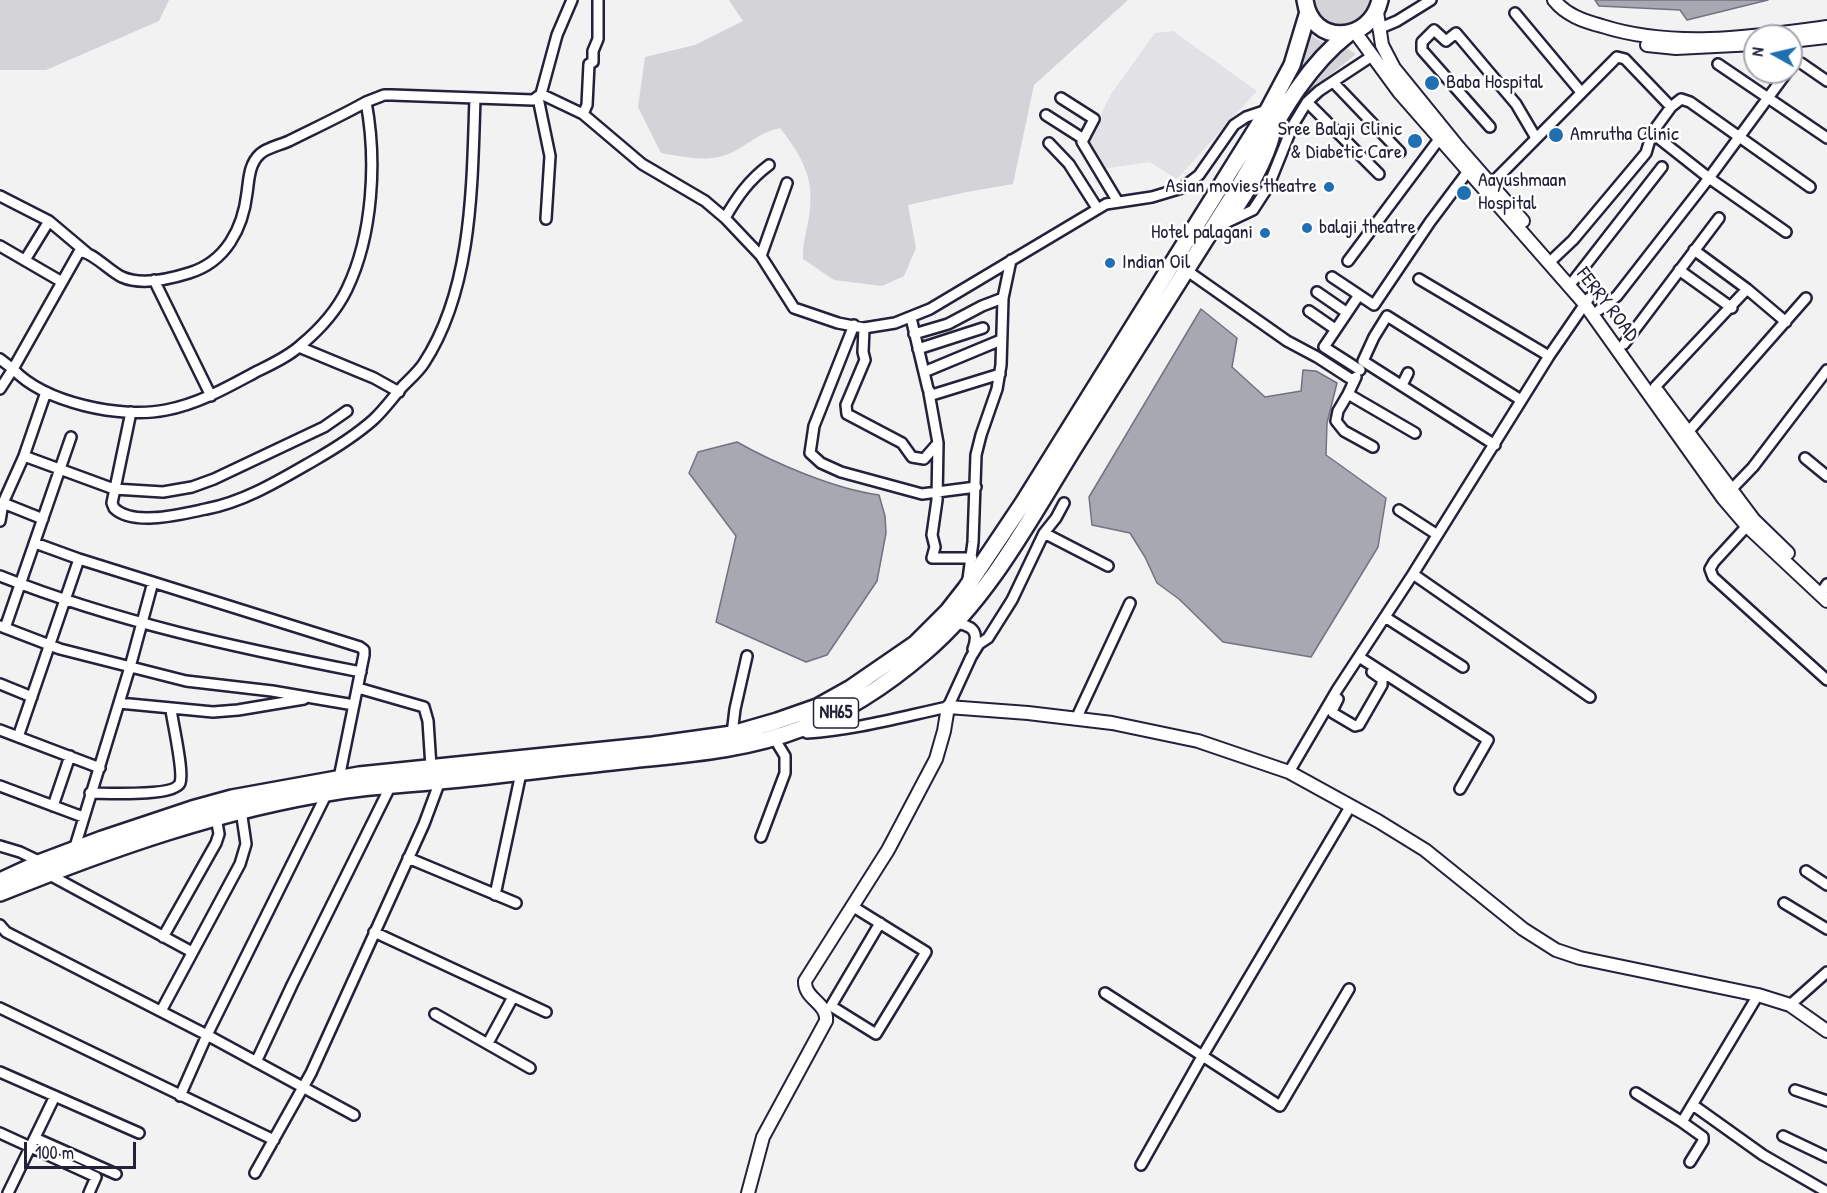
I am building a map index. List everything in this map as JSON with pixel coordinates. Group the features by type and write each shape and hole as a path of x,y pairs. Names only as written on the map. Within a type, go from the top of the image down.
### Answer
{"highway":[{"name":"NH65","path":"1306,6 1313,20 1329,32 1352,33"},
{"name":"NH65","path":"0,881 121,848 240,810 327,793 731,748 803,729 858,701 887,682 927,651 954,623 1000,565 1212,229 1274,114 1292,65 1306,6"},
{"name":"NH65","path":"0,893 74,850 192,809 232,798 339,778 653,745 732,734 817,707 851,688 915,644 948,611 966,588 1274,114 1316,63 1352,33 1368,24 1378,6"}],"street":[{"path":"546,219 550,156 540,96 557,36 572,0"},
{"path":"583,114 587,105 589,64 593,62 593,51 598,39 598,0"},
{"path":"1378,29 1397,21 1431,0"},
{"path":"1544,0 1560,16 1575,26 1615,39 1676,48 1743,45"},
{"path":"1554,0 1561,9 1587,22 1645,37 1676,39 1727,37 1776,34 1827,27"},
{"name":"FERRY ROAD","path":"1378,6 1378,29 1386,56 1403,89 1440,138 1491,183 1550,257 1574,280 1586,300 1599,310 1688,432 1747,526 1825,591"},
{"path":"1515,13 1581,92"},
{"path":"1490,128 1422,50 1422,42 1434,30 1446,41 1456,33 1516,104 1536,138"},
{"name":"FERRY ROAD","path":"1352,33 1586,300 1727,494 1825,591"},
{"path":"1803,40 1827,37"},
{"path":"1212,229 1253,210 1265,192 1281,159 1293,125 1307,102 1319,91 1372,56"},
{"path":"1491,183 1614,59 1621,57 1671,107"},
{"path":"1718,64 1827,138"},
{"path":"1803,64 1827,81"},
{"path":"1334,82 1400,152"},
{"path":"1599,310 1617,296 1709,178 1778,84"},
{"path":"0,195 49,221 87,253 123,278 154,280 191,273 217,260 228,247 239,228 252,166 260,154 366,102 392,94 524,101 540,96 583,114 642,164 705,201 725,218 761,256 794,308 838,323 864,328 911,318 1106,204 1172,192 1191,183 1234,125 1246,117 1274,114 1271,151 1247,197 1230,222"},
{"path":"131,412 112,503 114,508 125,516 156,518 215,508 255,492 338,446 373,420 423,364 437,341 449,310 462,264 471,199 475,98"},
{"path":"1061,98 1094,119 1082,138"},
{"path":"1550,257 1573,240 1646,153 1652,133 1676,101 1684,99 1810,187"},
{"path":"0,359 21,378 46,392 82,406 131,412 164,411 210,396 299,347 328,317 347,290 358,261 367,224 372,163 371,128 366,102"},
{"path":"1307,102 1379,174"},
{"path":"1046,116 1082,138 1085,148 1119,202"},
{"path":"1652,133 1709,178 1786,232"},
{"path":"1348,261 1440,138"},
{"path":"1049,143 1069,164 1097,208"},
{"path":"725,218 738,196 754,176 769,165"},
{"path":"1332,277 1374,305 1471,167"},
{"path":"1574,280 1662,167"},
{"path":"761,256 788,183"},
{"path":"1624,344 1719,218"},
{"path":"25,261 49,221"},
{"path":"0,246 62,282"},
{"path":"1694,250 1748,289 1786,322"},
{"path":"0,389 80,252 87,253"},
{"path":"966,588 972,558 976,455 1000,374 1004,298 1011,260"},
{"path":"1186,270 1287,341 1354,381"},
{"path":"1679,270 1732,308"},
{"path":"1419,279 1549,356"},
{"path":"154,280 210,396"},
{"path":"1655,387 1748,289"},
{"path":"1317,292 1346,312"},
{"path":"1359,295 1324,347 1402,385 1495,445"},
{"path":"1688,432 1806,297"},
{"path":"914,334 948,324 982,306 1004,298"},
{"path":"1289,772 1335,698 1361,665 1385,616 1586,300"},
{"path":"1309,311 1335,329"},
{"path":"1373,447 1344,431 1336,421 1338,411 1362,366 1374,337 1387,316 1521,400"},
{"path":"911,318 938,443 937,500 932,535 935,547 932,558 972,558"},
{"path":"854,325 814,426 810,453 821,463 852,476 922,494 976,487"},
{"path":"864,328 865,360 846,405 847,414 902,443 912,457 924,459 938,443"},
{"path":"918,349 983,328"},
{"path":"924,372 1001,340"},
{"path":"299,347 374,378 399,392"},
{"path":"1727,494 1753,467 1827,370"},
{"path":"1402,385 1408,373"},
{"path":"929,393 935,395 1000,374"},
{"path":"0,521 3,503 24,456 46,392"},
{"path":"1348,394 1414,433"},
{"path":"24,456 114,489 163,492 192,487 214,479 324,427 347,411"},
{"path":"71,437 21,584 3,627 50,645 186,681 354,705"},
{"path":"1805,458 1827,477"},
{"path":"3,503 43,519"},
{"path":"748,1193 763,1137 826,1021 824,1010 807,993 805,981 888,850 936,759 945,731 948,706 971,657 979,644 988,638 1012,600 1044,533 1064,503"},
{"path":"1399,510 1436,534"},
{"path":"1747,526 1714,562 1710,569 1713,577 1827,680"},
{"path":"1044,533 1108,566"},
{"path":"35,543 364,650 339,778"},
{"path":"18,737 79,559"},
{"path":"1413,574 1590,697"},
{"path":"0,576 143,624 209,641 361,672"},
{"path":"74,850 143,624 153,582"},
{"path":"1076,718 1130,603"},
{"path":"1385,616 1463,667"},
{"path":"954,623 968,625 976,634 971,657"},
{"path":"732,734 747,656"},
{"path":"1335,698 1333,713 1355,726 1359,725 1383,682 1361,665"},
{"path":"1361,665 1488,740 1460,789"},
{"path":"0,684 32,697"},
{"path":"358,688 424,707 428,721 431,767"},
{"path":"119,703 171,710 227,711 311,698"},
{"path":"803,729 807,733 826,732 882,722 948,706 1112,723 1198,741 1289,772 1378,821 1425,850 1523,928 1556,950 1580,958 1758,995 1790,1005 1827,1031"},
{"path":"90,793 160,792 178,786 181,781 171,710"},
{"path":"0,730 100,768"},
{"path":"761,837 785,773 785,756 774,738"},
{"path":"53,806 70,756"},
{"path":"495,895 521,773"},
{"path":"255,1173 304,1087 424,824 440,781"},
{"path":"256,1062 391,785"},
{"path":"0,786 83,818"},
{"path":"180,1096 207,1035 327,793"},
{"path":"1141,1165 1350,807"},
{"path":"161,1011 242,857 246,838 240,810"},
{"path":"163,937 216,843 219,834 216,817"},
{"path":"0,846 20,852 192,952"},
{"path":"408,858 516,903"},
{"path":"1806,871 1827,885"},
{"path":"1784,903 1827,929"},
{"path":"852,906 880,923 926,952 876,1034 831,1006 880,923"},
{"path":"1,929 207,1035 354,1115"},
{"path":"374,932 546,1012"},
{"path":"1790,1005 1826,974"},
{"path":"1105,993 1280,1106 1349,989"},
{"path":"1682,1122 1758,995"},
{"path":"488,1043 513,997"},
{"path":"0,1008 274,1140"},
{"path":"435,1014 530,1068"},
{"path":"0,1072 139,1133"},
{"path":"1795,1090 1827,1101"},
{"path":"1636,1093 1703,1137 1703,1141 1690,1161"},
{"path":"8,1193 55,1096"},
{"path":"1693,1105 1763,1155 1827,1192"},
{"path":"0,1133 116,1174"},
{"path":"1783,1136 1827,1157"},
{"path":"33,1143 96,1177 89,1193"}],"shaded area":[{"path":"0,0 169,0 159,21 46,70 0,70"},
{"path":"729,0 1128,0 1034,85 1013,184 908,205 916,248 904,276 882,286 834,280 803,259 810,208 810,185 799,155 780,128 761,135 735,151 717,157 698,158 661,153 638,107 645,57 695,45 743,21"},
{"path":"1309,0 1375,0 1371,12 1344,30 1323,25"},
{"path":"1595,0 1768,0 1687,20 1680,10 1599,6"},
{"path":"1307,30 1316,39 1329,44 1317,53 1301,73 1296,70"},
{"path":"1173,31 1257,91 1177,179 1149,162 1102,169 1086,145 1111,94 1155,33"},
{"path":"1342,49 1348,49 1356,54 1296,102 1309,77"},
{"path":"1201,309 1237,338 1232,367 1265,397 1301,391 1303,370 1316,371 1337,383 1327,423 1326,455 1386,498 1378,547 1311,657 1223,642 1179,599 1157,583 1130,533 1092,525 1089,497"},
{"path":"737,442 806,475 879,495 885,516 886,533 877,581 827,655 806,662 716,622 736,536 689,473 698,452"}],"place":[{"name":"Baba Hospital","path":"1432,83"},
{"name":"Amrutha Clinic","path":"1556,135"},
{"name":"Sree Balaji Clinic & Diabetic Care","path":"1415,141"},
{"name":"Asian movies theatre","path":"1329,187"},
{"name":"Aayushmaan Hospital","path":"1464,193"},
{"name":"balaji theatre","path":"1307,228"},
{"name":"Hotel palagani","path":"1265,233"},
{"name":"Indian Oil","path":"1110,263"}]}
